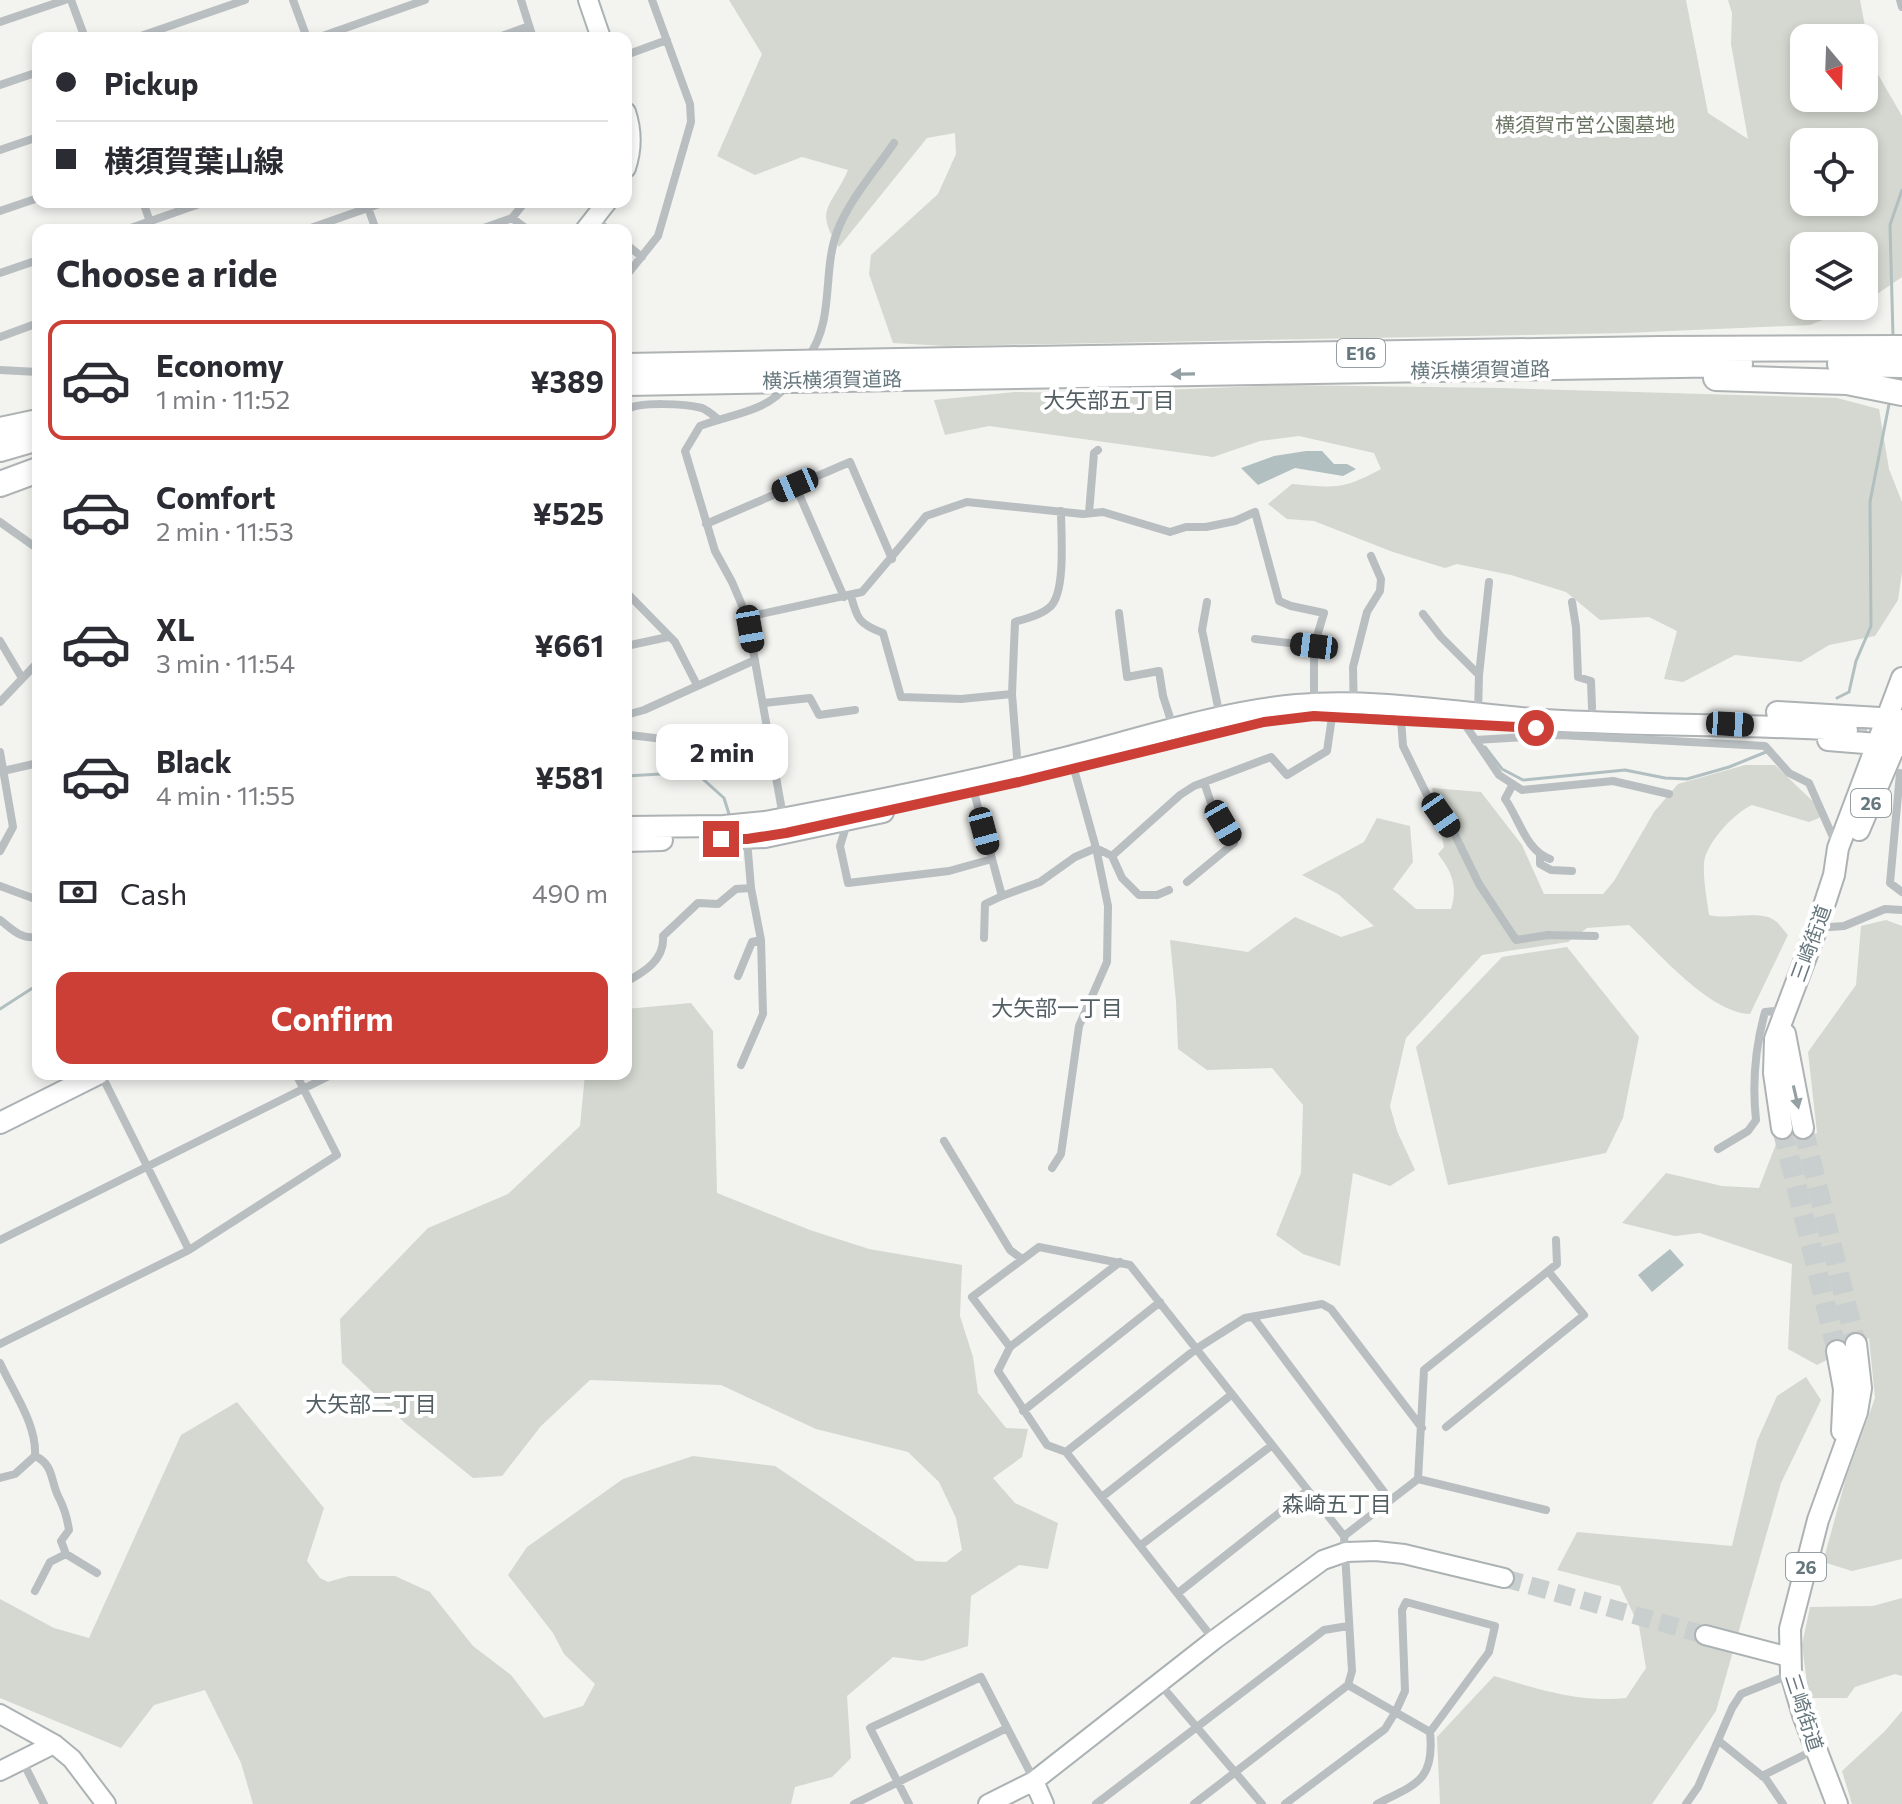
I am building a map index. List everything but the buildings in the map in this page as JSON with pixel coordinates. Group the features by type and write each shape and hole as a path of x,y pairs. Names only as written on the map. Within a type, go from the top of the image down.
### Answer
{"highway":[{"path":"1823,347 1902,341"},
{"name":"横浜横須賀道路","path":"632,383 899,370 1823,347 1902,348"},
{"name":"横浜横須賀道路","path":"632,366 899,370 1793,372 1902,365"},
{"path":"1793,372 1902,393"},
{"path":"0,430 32,423"},
{"path":"0,449 32,440"},
{"path":"0,468 32,459"},
{"path":"0,484 32,472"}],"main road":[{"name":"三崎街道","path":"1834,875 1849,853 1895,733 1902,678"},
{"path":"1474,725 1592,708 1700,710 1895,733"},
{"path":"1354,711 1401,720 1618,733 1755,737 1895,733"},
{"path":"632,841 747,839 785,826 1018,776 1222,725 1264,722 1320,712 1354,711 1474,725 1544,720 1847,730"},
{"name":"三崎街道","path":"1782,1128 1774,1073 1775,1039 1834,875 1838,848 1895,733"},
{"path":"632,827 785,826 848,820 974,792 1018,776 1074,769 1177,736"},
{"name":"三崎街道","path":"1785,1010 1785,1039 1803,1128"},
{"path":"0,1109 58,1080"},
{"path":"0,1123 88,1080"},
{"name":"三崎街道","path":"1837,1804 1790,1666 1790,1629 1818,1520 1857,1412 1846,1348"}],"street":[{"path":"0,22 68,0 82,32"},
{"path":"152,32 245,0"},
{"path":"293,0 305,32"},
{"path":"334,32 425,0"},
{"path":"521,0 531,32"},
{"path":"588,0 599,32"},
{"path":"632,269 658,236 691,122 690,104 652,0"},
{"path":"1900,0 1902,7"},
{"path":"512,32 529,26"},
{"path":"632,53 667,40"},
{"path":"0,85 32,74"},
{"path":"0,150 32,139"},
{"path":"785,826 747,617 715,551 685,451 700,426 766,405 781,394 816,347 825,317 830,262 838,231 894,143"},
{"path":"0,211 32,200"},
{"path":"156,224 192,208"},
{"path":"320,224 360,208"},
{"path":"495,224 512,218 520,208"},
{"path":"512,218 520,224"},
{"path":"632,249 642,257"},
{"path":"0,273 32,262"},
{"path":"0,337 32,325"},
{"path":"0,370 32,372"},
{"path":"632,406 651,404 704,408 718,419"},
{"path":"1089,513 1094,453 1098,450"},
{"path":"706,524 850,462 892,559"},
{"path":"795,485 856,615 867,628 883,633 901,697 961,699 1012,694"},
{"path":"747,617 862,592 926,516 967,502 1103,512 1170,532 1235,521 1255,512 1279,601 1324,613 1314,646 1327,751 1287,775 1271,757 1204,782 1180,795 1112,856"},
{"path":"1018,776 1012,694 1015,622 1041,613 1056,598 1060,582 1061,511"},
{"path":"0,522 32,545"},
{"path":"1354,711 1353,667 1367,612 1380,591 1381,579 1371,556"},
{"path":"1489,582 1474,725 1499,775 1522,790 1613,781 1669,794"},
{"path":"632,598 675,642 697,685"},
{"path":"1207,602 1202,630 1222,725"},
{"path":"1572,602 1578,677 1591,681 1592,708"},
{"path":"1119,613 1127,677 1159,671 1163,696 1177,736"},
{"path":"1423,614 1479,675"},
{"path":"632,645 668,637"},
{"path":"1255,639 1314,646"},
{"path":"0,641 22,678"},
{"path":"632,713 755,660"},
{"path":"0,702 32,668"},
{"path":"764,703 810,698 819,715 855,710"},
{"path":"1401,720 1403,746 1427,795 1455,835 1479,884 1516,940 1548,935 1595,936"},
{"path":"1474,725 1560,735 1765,746 1789,773 1809,783 1838,848"},
{"path":"632,735 695,743 769,735"},
{"path":"0,752 13,827 0,851"},
{"path":"3,771 32,764"},
{"path":"1052,1168 1061,1154 1079,1026 1107,962 1108,906 1074,769"},
{"path":"1900,773 1890,883 1902,892"},
{"path":"1187,882 1234,843 1211,803 1204,782"},
{"path":"1513,784 1505,799 1530,844 1545,857 1540,864 1545,869 1572,871"},
{"path":"974,792 1002,896"},
{"path":"848,820 840,846 848,883 949,871 992,859"},
{"path":"741,1065 763,1014 761,940 751,888 747,839"},
{"path":"984,938 985,904 1040,882 1075,857 1096,848 1112,856 1122,878 1139,895 1157,895 1169,890"},
{"path":"0,886 32,898"},
{"path":"632,979 650,969 664,942 663,936 698,903 718,904 736,889 751,888"},
{"path":"1816,928 1844,926 1885,909 1902,910"},
{"path":"0,920 19,935 32,937"},
{"path":"738,976 752,942 761,940"},
{"path":"1718,1149 1748,1131 1756,1120 1756,1046 1765,1012 1785,1010"},
{"path":"103,1080 189,1250"},
{"path":"0,1344 189,1250 337,1155 299,1080"},
{"path":"0,1240 321,1080"},
{"path":"944,1141 1010,1250 1022,1259"},
{"path":"988,1804 1034,1781 1214,1640 1345,1544 1390,1500 1418,1479 1424,1370 1557,1264 1556,1240"},
{"path":"1010,1347 972,1297 1039,1247 1130,1265 1345,1544 1352,1671 1348,1685 1194,1804"},
{"path":"1120,1262 1010,1347 998,1371 1047,1445 1066,1452 1214,1640"},
{"path":"1446,1427 1584,1315 1548,1271"},
{"path":"1023,1411 1160,1302"},
{"path":"1066,1452 1196,1349 1245,1318 1322,1304 1331,1309 1422,1428"},
{"path":"1253,1317 1390,1500"},
{"path":"0,1478 15,1474 35,1456 36,1446 31,1429 1,1369"},
{"path":"1102,1497 1231,1395"},
{"path":"1141,1545 1271,1446"},
{"path":"35,1456 45,1460 60,1500 66,1507 69,1530 61,1541 66,1554 97,1573"},
{"path":"1418,1479 1546,1510"},
{"path":"1178,1593 1307,1491"},
{"path":"1345,1544 1404,1554 1504,1578"},
{"path":"35,1591 50,1562 66,1554"},
{"path":"1285,1804 1385,1729 1396,1711 1405,1691 1402,1610 1406,1602 1495,1626 1489,1652 1430,1732 1432,1757 1419,1783 1377,1804"},
{"path":"1096,1804 1324,1630 1348,1626"},
{"path":"1705,1635 1790,1666"},
{"path":"1686,1804 1698,1787 1741,1694 1790,1666"},
{"path":"909,1804 870,1728 981,1677 1044,1804"},
{"path":"1160,1684 1262,1804"},
{"path":"1348,1685 1430,1732"},
{"path":"0,1714 54,1744 72,1759 106,1804"},
{"path":"854,1804 1007,1728"},
{"path":"1719,1741 1762,1776 1783,1804"},
{"path":"0,1771 54,1744"},
{"path":"1762,1776 1817,1749"},
{"path":"22,1760 44,1804"}],"green space":[{"name":"横須賀市営公園墓地","path":"729,0 1686,0 1708,113 1748,139 1731,44 1732,13 1728,0 1860,0 1864,24 1790,24 1790,112 1878,112 1878,74 1902,116 1902,277 1878,293 1878,232 1790,232 1790,320 1823,320 1810,325 1624,333 945,346 893,343 869,274 871,255 938,194 956,154 955,133 927,138 839,247 826,216 848,170 802,157 755,175 717,156 762,54"},
{"path":"1286,385 1837,398 1879,409 1889,469 1902,502 1902,572 1898,600 1875,636 1829,645 1801,662 1735,655 1683,682 1664,679 1677,631 1649,617 1600,620 1566,592 1511,575 1457,564 1445,568 1393,552 1314,521 1287,519 1268,504 1292,484 1338,486 1368,476 1381,469 1374,453 1299,436 1260,441 1213,457 989,426 945,435 934,400 1015,392 1091,393"},
{"path":"1745,765 1775,765 1823,811 1819,818 1809,822 1752,805 1722,830 1706,855 1704,876 1709,915 1768,917 1788,935 1750,1014 1718,1004 1702,993 1629,925 1587,928 1568,942 1482,955 1406,1038 1390,1106 1397,1131 1415,1170 1390,1186 1353,1173 1340,1266 1303,1254 1276,1235 1301,1173 1303,1105 1272,1068 1207,1070 1178,1049 1170,940 1248,952 1295,917 1341,937 1374,926 1338,894 1302,875 1364,842 1377,818 1410,826 1413,862 1393,889 1416,909 1451,909 1454,886 1438,854 1444,847 1432,788 1481,792 1522,845 1544,894 1603,894 1614,881 1654,812 1678,784"},
{"path":"1886,920 1902,926 1902,1559 1852,1571 1823,1562 1846,1478 1875,1398 1869,1338 1817,1365 1788,1349 1792,1264 1700,1233 1675,1236 1622,1223 1666,1173 1722,1186 1759,1188 1776,1144 1817,1133 1808,1052 1856,985 1861,926"},
{"path":"1567,947 1639,1037 1623,1118 1606,1153 1448,1185 1416,1047 1502,957"},
{"path":"691,1003 713,1031 717,1193 810,1230 869,1249 962,1265 960,1316 973,1357 978,1393 1006,1428 1028,1429 1022,1457 993,1478 1015,1503 1058,1523 1048,1569 1019,1565 971,1596 968,1646 922,1661 893,1657 847,1696 851,1758 832,1777 795,1787 791,1804 253,1804 241,1763 205,1690 154,1705 121,1748 0,1698 0,1599 54,1628 89,1638 181,1435 237,1402 324,1508 307,1561 320,1578 328,1582 349,1576 395,1576 430,1592 473,1646 511,1675 544,1718 583,1706 595,1684 564,1654 553,1633 508,1575 527,1547 623,1479 693,1456 775,1466 916,1561 946,1562 962,1550 956,1518 939,1482 908,1452 816,1429 721,1385 590,1380 541,1426 502,1476 473,1478 406,1424 342,1363 340,1319 428,1228 508,1194 580,1126 584,1080 632,1080 632,1008"},
{"path":"1806,1377 1821,1400 1781,1483 1716,1711 1652,1804 1440,1804 1437,1737 1494,1676 1559,1694 1609,1699 1626,1698 1646,1668 1639,1626 1620,1586 1557,1570 1577,1532 1732,1546 1757,1441 1777,1396"},
{"path":"1902,1598 1902,1676 1895,1674 1855,1687 1847,1698 1809,1698 1802,1645 1810,1607 1873,1606"},
{"path":"1902,1711 1902,1804 1852,1804 1842,1771"}],"shaded area":[{"path":"1322,451 1334,464 1347,464 1356,469 1343,476 1295,468 1258,485 1241,468 1274,456"},
{"path":"1670,1249 1684,1265 1652,1292 1638,1275"}],"waterway":[{"path":"1893,336 1890,225 1902,190"},
{"path":"1849,692 1856,661 1871,626 1870,502 1890,399"},
{"path":"1837,698 1849,692"},
{"path":"1485,747 1502,769 1523,780 1625,770 1687,779 1766,752"},
{"path":"632,776 695,772 724,798 729,814"},
{"path":"0,1009 32,989"}],"tunnel":[{"path":"1847,730 1898,734"},
{"path":"1782,1128 1837,1351"},
{"path":"1803,1128 1856,1344"},
{"path":"1504,1578 1705,1635"}],"district":[{"name":"大矢部五丁目","path":"1109,399"},
{"name":"大矢部一丁目","path":"1057,1007"},
{"name":"大矢部二丁目","path":"371,1403"},
{"name":"森崎五丁目","path":"1337,1503"}],"route":[{"path":"721,839 786,833 1019,782 1264,722 1314,716 1536,728"}]}
